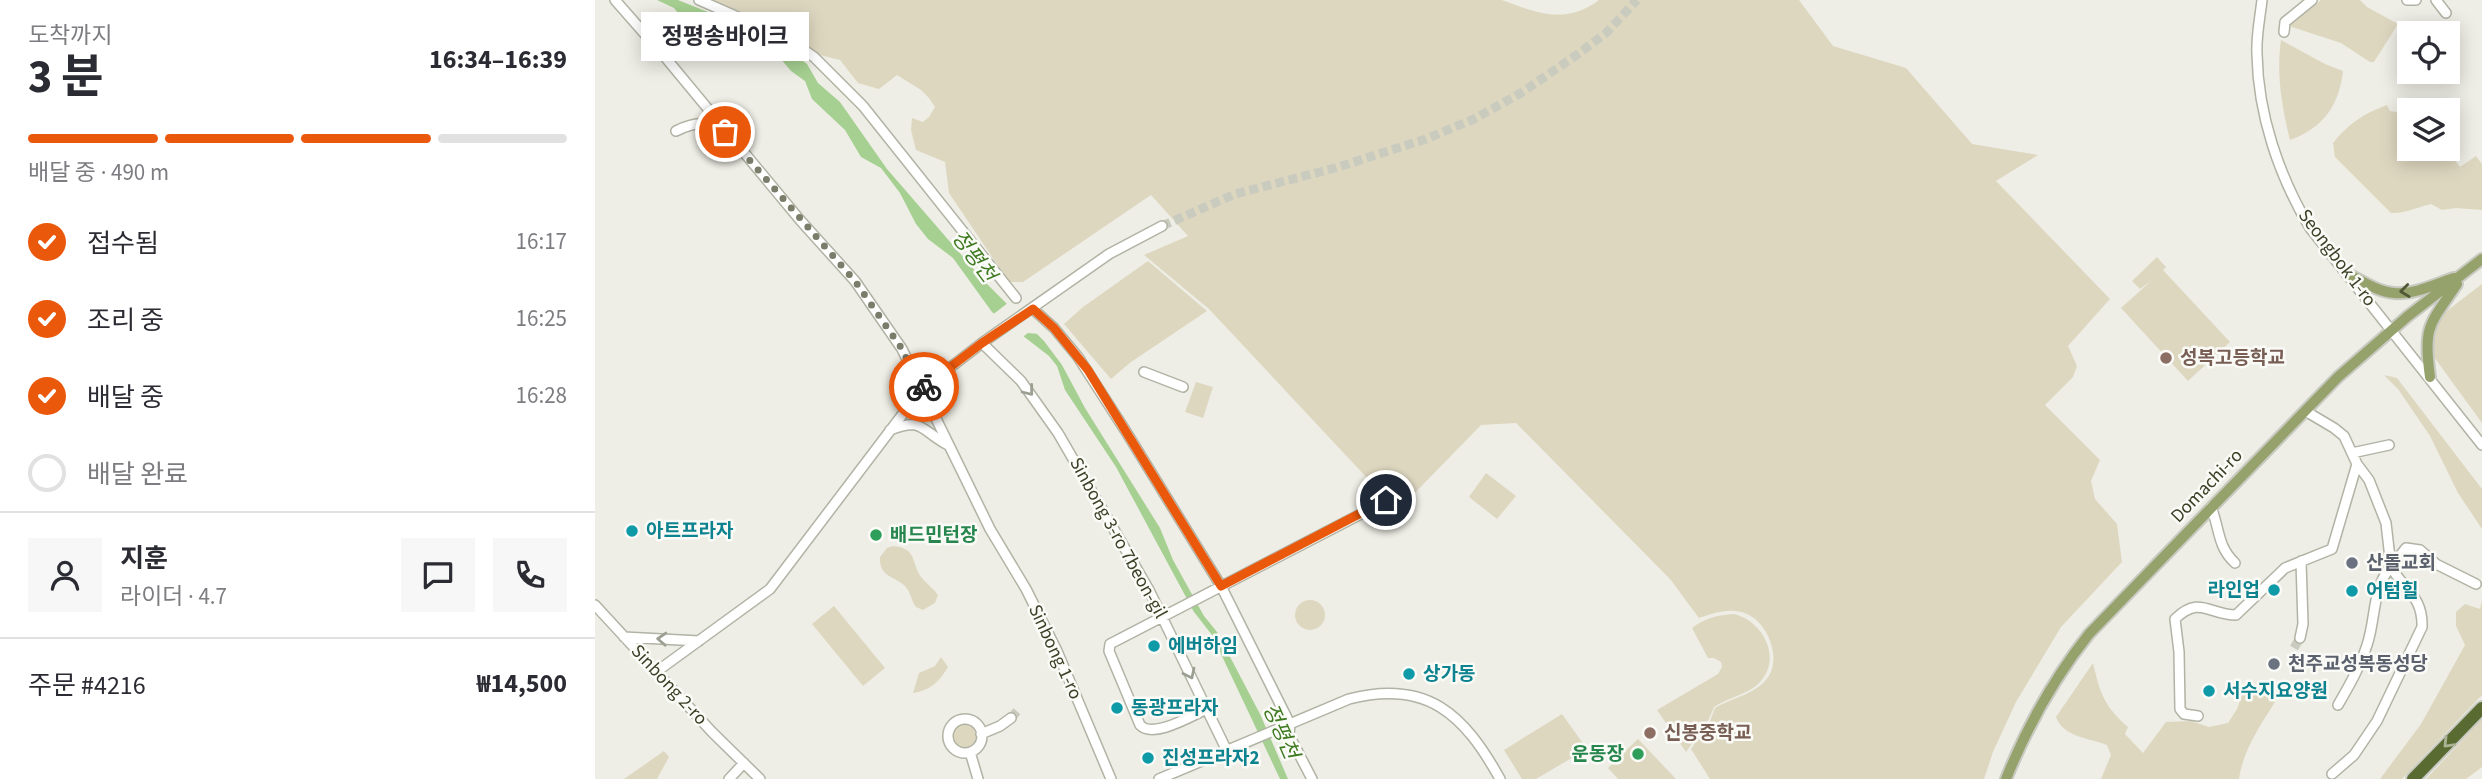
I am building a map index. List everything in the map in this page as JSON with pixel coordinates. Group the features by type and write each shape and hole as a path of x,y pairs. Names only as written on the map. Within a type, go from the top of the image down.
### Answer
{"highway":[{"path":"2413,779 2482,708"}],"main road":[{"name":"Domachi-ro","path":"2006,779 2025,735 2059,674 2080,645 2126,594 2289,427 2307,412 2338,377 2390,331 2482,259"},
{"path":"2348,274 2381,290 2395,293 2431,286 2463,275"},
{"path":"2430,377 2427,333 2463,275"}],"street":[{"path":"615,0 855,281 902,349 921,390"},
{"path":"699,0 787,39 814,57 863,106 1016,298"},
{"name":"Seongbok 1-ro","path":"2262,0 2256,50 2258,81 2267,127 2293,200 2310,228 2482,445"},
{"path":"2284,32 2285,22 2312,0"},
{"path":"2407,0 2416,0"},
{"path":"2436,0 2446,13"},
{"path":"676,131 694,123 706,124 725,132"},
{"path":"656,672 770,589 921,390 982,343 1109,254 1162,226"},
{"path":"1031,311 1054,328 1083,363 1221,586 1290,724 1289,735 1312,779"},
{"name":"Sinbong 3-ro 7beon-gil","path":"982,343 1021,381 1058,433 1163,618 1227,751"},
{"path":"1144,372 1183,387"},
{"name":"Sinbong 1-ro","path":"921,390 990,529 1026,589 1057,651 1111,779"},
{"path":"2307,412 2344,436 2357,464 2369,480 2386,523 2391,567 2418,601 2423,612 2422,627 2377,721 2354,755 2332,774"},
{"path":"888,431 911,423 919,425 949,446"},
{"path":"2352,453 2389,445"},
{"path":"2198,716 2185,714 2180,709 2179,652 2175,619 2183,611 2196,606 2236,615 2285,568 2335,546 2357,464"},
{"path":"1207,709 1154,731 1144,729 1140,725 1109,647 1120,638 1386,500"},
{"path":"2211,507 2223,549 2235,563"},
{"path":"2338,705 2358,671 2368,643 2381,577 2406,548 2420,550 2436,564 2476,584"},
{"path":"2299,638 2303,624 2301,561"},
{"name":"Sinbong 2-ro","path":"595,605 760,779"},
{"path":"624,637 700,641"},
{"path":"1159,779 1175,776 1349,699 1380,692 1414,695 1455,716 1476,739 1500,779"},
{"path":"982,734 1011,718"},
{"path":"960,720 970,720 979,727 982,734 979,746 970,752 959,752 948,739 951,727 960,720"},
{"path":"970,752 978,779"},
{"path":"729,779 744,763"}],"shaded area":[{"name":"정평천","path":"657,0 678,0 788,44 795,55 807,64 818,83 840,102 887,169 984,281 1044,341 1062,365 1085,408 1160,528 1173,560 1204,616 1217,632 1260,714 1288,779 1280,779 1212,635 1194,612 1116,467 1065,390 1057,366 1049,356 992,312 953,258 928,239 916,224 900,193 881,168 861,157 845,130 812,99 805,81 791,71 780,58 747,40 689,19"},
{"path":"708,0 1502,0 1539,12 1563,14 1587,8 1599,0 1799,0 1833,46 1906,68 1972,144 2038,155 1996,181 2110,299 2068,346 2077,366 2073,377 2045,405 2100,460 2091,481 2095,499 2117,524 2122,562 2061,627 2016,702 1984,779 1710,779 1691,749 1710,721 1715,708 1753,691 1770,674 1773,657 1766,632 1754,618 1741,612 1723,612 1699,618 1670,579 1516,423 1481,425 1405,503 1382,494 1209,309 1144,255 1188,236 1151,195 1023,282 1009,282 949,193 945,162 916,150 911,130 912,118 923,122 935,107 921,90 897,75 879,89 858,83 840,60 816,54"},
{"path":"2321,0 2360,0 2367,7 2397,23 2374,62 2341,43 2289,26"},
{"path":"2281,40 2343,71 2338,95 2327,114 2312,129 2290,140 2281,91"},
{"path":"2387,105 2390,111 2397,112 2397,161 2455,161 2460,167 2476,156 2482,164 2482,210 2442,210 2431,204 2391,213 2335,157 2333,143 2351,125"},
{"path":"2157,257 2166,267 2163,270 2230,342 2188,381 2121,308 2151,281 2140,289 2132,281"},
{"path":"1148,261 1207,311 1131,362 1111,379 1064,324 1083,307"},
{"path":"2482,284 2482,423 2434,357 2433,341 2437,323 2448,310"},
{"path":"2384,375 2397,378 2482,489 2482,529 2458,493 2430,436 2398,389"},
{"path":"1196,382 1213,387 1203,418 1185,412"},
{"path":"1486,473 1516,496 1497,519 1469,497"},
{"path":"893,546 910,553 922,578 938,595 935,603 923,610 916,607 905,586 884,572 880,557 887,548"},
{"path":"1310,600 1321,604 1325,615 1321,626 1310,630 1299,626 1295,615 1299,604"},
{"path":"2482,601 2482,695 2402,779 2380,779 2421,724 2465,645 2456,626 2456,612 2465,604 2480,609"},
{"path":"834,606 885,668 863,686 812,624"},
{"path":"1734,614 1745,618 1762,633 1767,643 1769,665 1757,685 1714,707 1686,752 1657,710 1718,674 1722,667 1721,662 1708,658 1692,628 1712,618"},
{"path":"941,657 948,667 941,677 930,687 913,693 919,673 935,666"},
{"path":"2093,663 2104,698 2128,727 2125,734 2143,753 2166,722 2191,721 2209,727 2228,723 2237,709 2247,680 2275,702 2248,748 2239,779 2101,779 2111,755 2107,745 2070,733 2059,724 2056,717"},
{"path":"1562,714 1587,749 1536,779 1522,779 1504,750"},
{"path":"2482,719 2482,767 2466,779 2426,779"},
{"path":"965,720 976,725 981,736 976,747 965,752 954,747 949,736 954,725"},
{"name":"운동장","path":"1638,739 1676,779 1618,779 1608,768"},
{"path":"664,751 669,757 657,779 624,779"}],"pier":[{"path":"1009,302 1039,334 1028,333 1020,339 991,316"}],"tunnel":[{"path":"1162,226 1235,194 1335,168 1426,139 1474,119 1521,93 1578,54 1606,33 1637,0"},
{"path":"2294,648 2300,638"},
{"path":"1011,718 1019,709"}],"way so far":[{"path":"725,132 855,281 902,349 921,390 924,387"}],"place":[{"name":"정평송바이크","path":"725,132"},
{"name":"성복고등학교","path":"2166,358"},
{"name":"아트프라자","path":"632,531"},
{"name":"배드민턴장","path":"876,535"},
{"name":"산돌교회","path":"2352,563"},
{"name":"라인업","path":"2274,590"},
{"name":"어텀힐","path":"2352,591"},
{"name":"에버하임","path":"1154,646"},
{"name":"천주교성복동성당","path":"2274,664"},
{"name":"상가동","path":"1409,674"},
{"name":"서수지요양원","path":"2209,691"},
{"name":"동광프라자","path":"1117,708"},
{"name":"신봉중학교","path":"1650,733"},
{"name":"운동장","path":"1638,754"},
{"name":"진성프라자2","path":"1148,758"}],"route":[{"path":"924,387 1033,309 1054,328 1088,370 1221,586 1386,500"}]}
